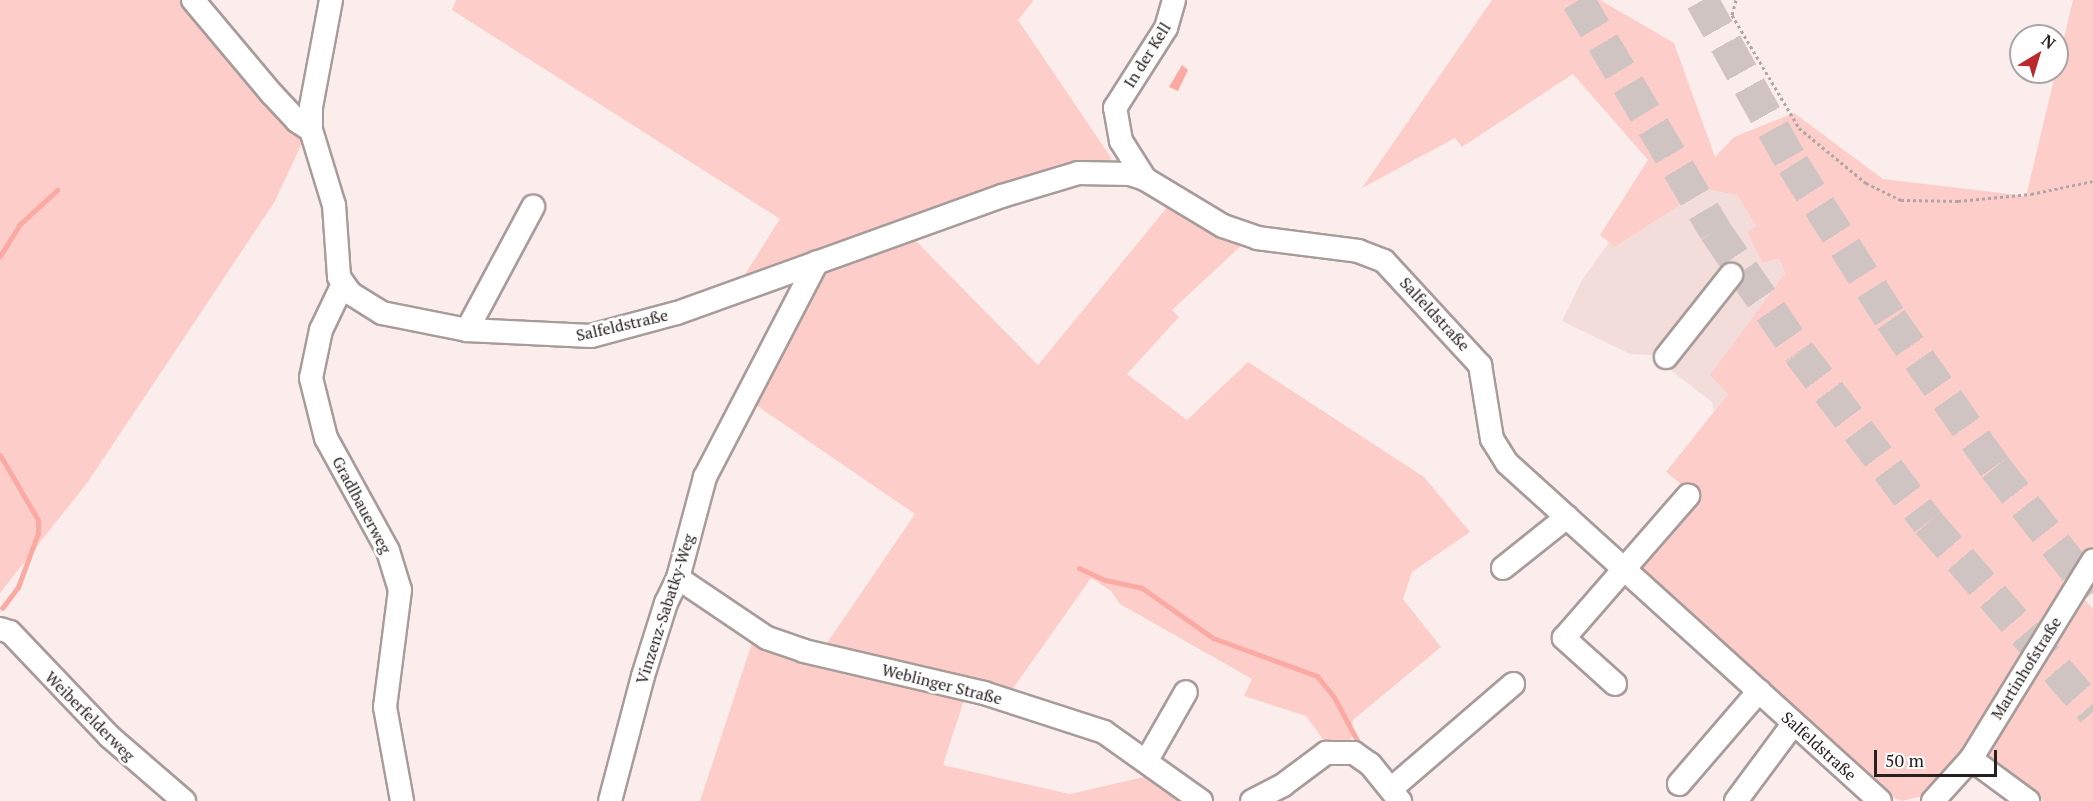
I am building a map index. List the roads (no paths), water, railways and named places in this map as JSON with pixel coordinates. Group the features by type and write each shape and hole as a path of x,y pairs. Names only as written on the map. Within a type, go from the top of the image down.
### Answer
{"street":[{"path":"193,0 272,94 297,121 311,130"},
{"path":"331,0 311,107 311,130 334,205 336,266 342,286"},
{"name":"In der Kell","path":"1115,108 1166,28 1174,0"},
{"name":"Salfeldstraße","path":"1115,108 1120,141 1145,179"},
{"name":"Salfeldstraße","path":"342,286 382,313 467,330 591,336 677,313 950,213 1078,173 1103,172 1145,179 1223,226 1257,238 1358,251 1384,261 1480,365 1497,450 1567,517 1880,801"},
{"path":"467,330 533,207"},
{"name":"Vinzenz-Sabatky-Weg","path":"610,801 643,676 666,603 678,578 714,455 817,262"},
{"path":"1666,357 1731,275"},
{"name":"Gradlbauerweg","path":"342,286 321,330 311,378 326,438 388,551 400,590 385,707 402,801"},
{"path":"1615,684 1564,638 1688,496"},
{"path":"1503,568 1567,517"},
{"name":"Martinhofstraße","path":"1933,801 1971,759 2093,561"},
{"name":"Weblinger Straße","path":"678,578 767,638 804,651 984,693 1104,732 1147,760 1201,801"},
{"name":"Weiberfelderweg","path":"0,629 10,632 110,737 184,801"},
{"path":"1252,801 1283,785 1326,753 1354,753 1370,764 1396,795 1513,684"},
{"path":"1679,784 1759,691"},
{"path":"1147,760 1186,692"},
{"path":"1736,801 1794,723"},
{"path":"1971,759 2028,801"}],"waterway":[{"path":"0,256 19,225 57,190"},
{"path":"0,455 38,520 38,533 18,587 2,608"},
{"path":"1079,568 1105,580 1142,588 1213,638 1317,676 1334,697 1361,748"}],"tunnel":[{"path":"1578,0 1715,230 1799,352 1928,522 2093,711"},
{"path":"1702,0 1793,164 1891,319 1995,467 2093,592"}]}
